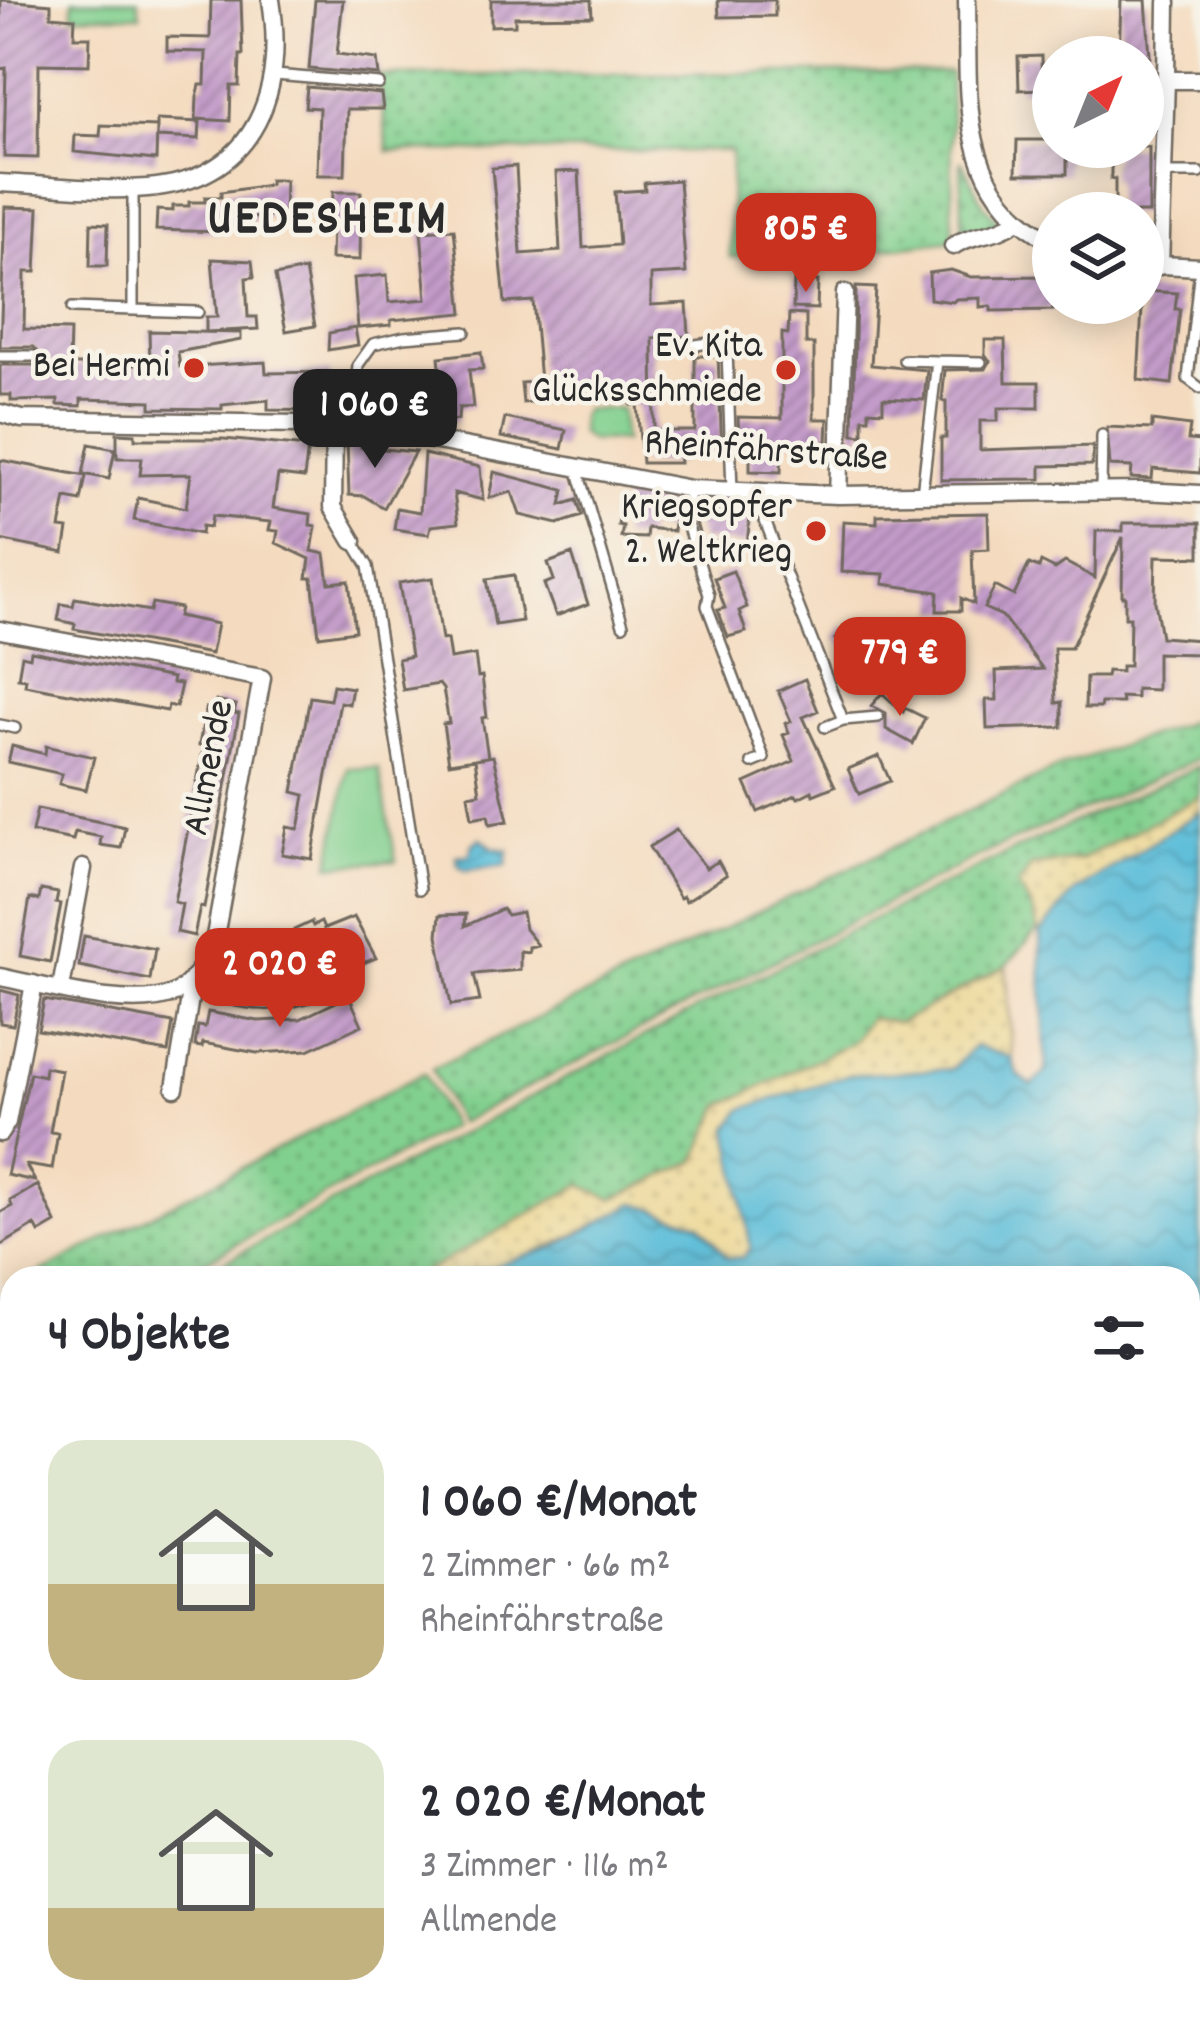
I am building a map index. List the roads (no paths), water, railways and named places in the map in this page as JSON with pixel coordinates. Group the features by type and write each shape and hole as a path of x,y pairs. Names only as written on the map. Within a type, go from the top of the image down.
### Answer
{"street":[{"path":"0,183 133,188 177,183 223,160 255,124 275,75 272,0"},
{"path":"967,0 969,131 986,176 1018,220 1032,229"},
{"path":"1162,192 1167,2"},
{"path":"1166,80 1200,80"},
{"path":"959,241 999,234 1018,220"},
{"path":"1164,266 1200,267"},
{"path":"838,495 844,293"},
{"name":"Rheinfährstraße","path":"0,413 22,418 343,424 690,489 838,495 1200,494"},
{"path":"343,424 333,507 353,541"},
{"name":"Allmende","path":"0,630 262,678 214,942 188,984 188,1018 175,1088"},
{"path":"61,988 82,868"},
{"path":"0,977 153,1000 188,984 231,998 282,1002 337,983"},
{"path":"0,1133 7,1122 34,984"}],"lane":[{"path":"275,75 380,84"},
{"path":"1165,173 1200,173"},
{"path":"133,188 133,310"},
{"path":"1200,267 1188,380 1200,388"},
{"path":"72,308 198,312"},
{"path":"343,424 358,365 373,344 465,332"},
{"path":"688,346 717,342 727,350 732,491"},
{"path":"0,356 33,356"},
{"path":"904,360 981,362"},
{"path":"922,494 937,361"},
{"path":"1101,491 1102,435"},
{"path":"577,468 623,625"},
{"path":"690,489 687,524 710,595 707,606 764,758 752,764"},
{"path":"768,494 765,521 843,720"},
{"path":"353,541 368,566 420,889"},
{"path":"825,727 878,717"},
{"path":"0,725 15,728"}],"water":[{"path":"1200,812 1200,1266 494,1266 556,1247 635,1203 700,1224 727,1258 743,1258 751,1248 729,1128 743,1109 847,1075 951,1069 975,1046 1012,1058 1017,1074 1032,1086 1046,1072 1040,934 1074,893"},
{"path":"481,838 493,848 508,850 507,865 466,870 458,865 457,856 470,855"}],"place":[{"name":"Bei Hermi","path":"194,368"},
{"name":"Ev. Kita Glücksschmiede","path":"786,370"},
{"name":"Kriegsopfer 2. Weltkrieg","path":"816,531"}],"district":[{"name":"UEDESHEIM","path":"328,222"}]}
